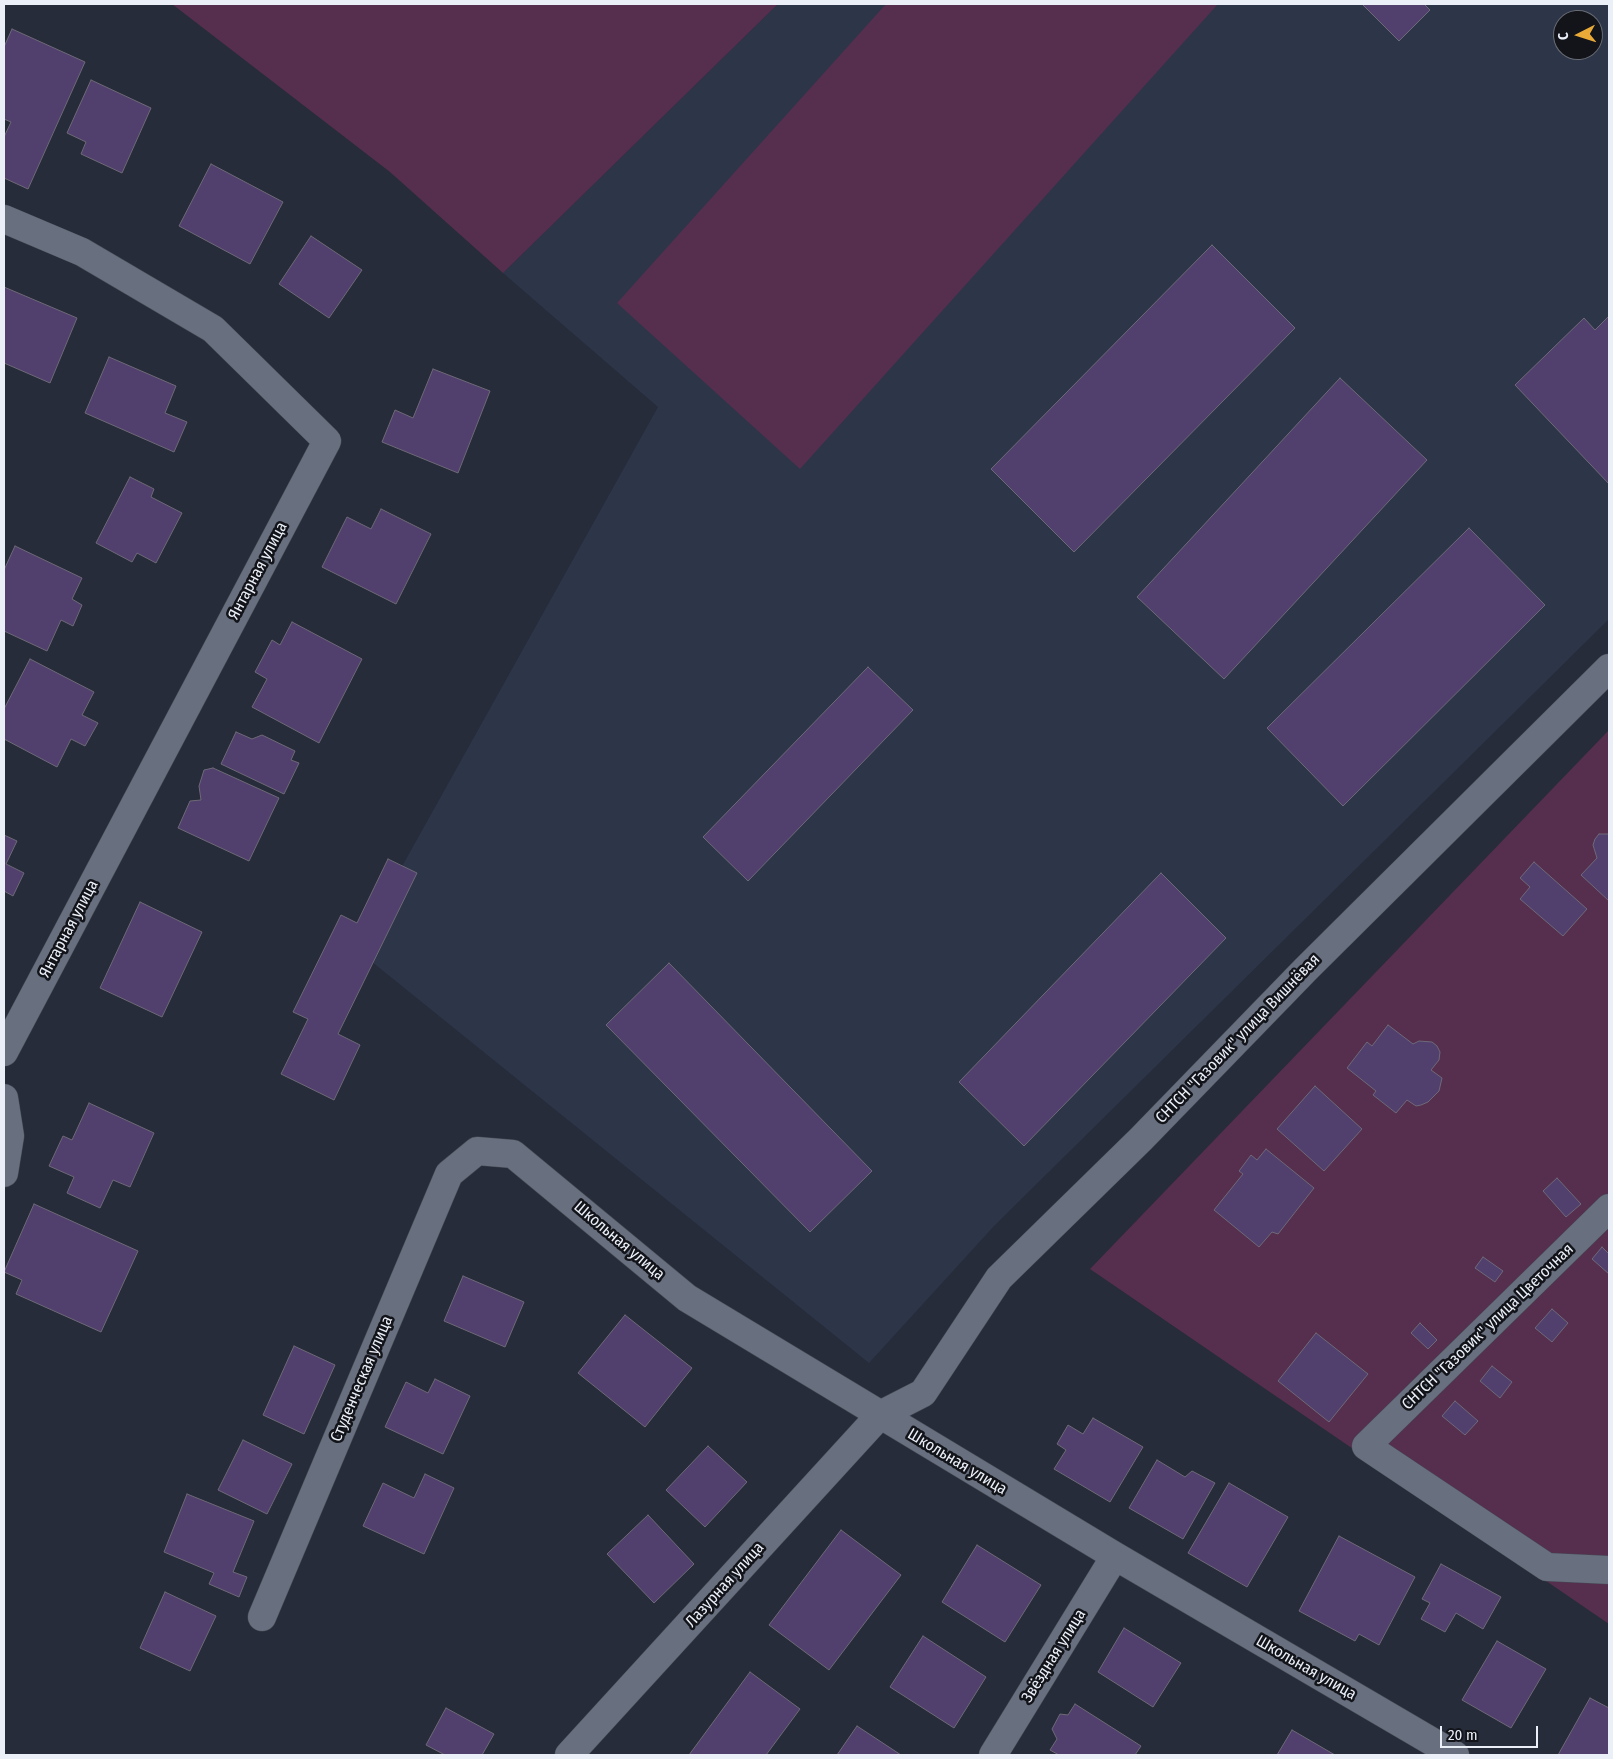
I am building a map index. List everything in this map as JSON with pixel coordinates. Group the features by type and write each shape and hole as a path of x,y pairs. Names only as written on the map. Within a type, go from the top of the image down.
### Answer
{"street":[{"name":"Янтарная улица","path":"4,219 82,252 213,329 327,441 4,1052"},
{"name":"СНТСН \"Газовик\" улица Вишнёвая","path":"880,1415 923,1393 999,1278 1141,1139 1306,969 1609,668"},
{"path":"4,1098 10,1136 4,1173"},
{"name":"Школьная улица","path":"477,1151 513,1154 687,1298 1115,1556 1419,1746 1455,1755"},
{"name":"Студенческая улица","path":"262,1616 449,1174 477,1151"},
{"name":"СНТСН \"Газовик\" улица Цветочная","path":"1609,1208 1366,1446 1547,1567 1609,1570"},
{"name":"Лазурная улица","path":"569,1755 880,1415"},
{"name":"Звёздная улица","path":"993,1755 1115,1556"}],"shaded area":[{"path":"172,4 778,4 503,273 390,172"},
{"path":"778,4 1609,4 1609,619 995,1225 869,1363 356,949 658,407 503,273"},
{"path":"886,4 1218,4 800,469 617,303"},
{"path":"1609,730 1609,1624 1090,1269"}],"building":[{"path":"1362,4 1424,4 1430,10 1399,41"},
{"path":"12,29 85,62 28,189 4,178 4,137 11,122 4,119 4,47"},
{"path":"91,80 151,108 122,173 81,154 86,142 67,133"},
{"path":"211,164 283,202 250,264 179,226"},
{"path":"311,236 362,270 329,318 279,284"},
{"path":"1212,245 1295,328 1074,552 991,469"},
{"path":"4,287 77,318 50,383 4,363"},
{"path":"1609,316 1609,484 1515,385 1584,318 1595,330"},
{"path":"109,357 176,386 165,413 187,422 174,452 85,413"},
{"path":"433,369 490,391 458,473 382,442 395,410 413,418"},
{"path":"1340,378 1427,460 1224,679 1137,597"},
{"path":"130,477 154,489 151,497 182,513 156,563 137,553 132,562 96,543"},
{"path":"381,509 431,534 396,604 322,567 347,517 371,529"},
{"path":"1469,528 1545,605 1343,806 1267,728"},
{"path":"15,546 82,578 72,599 82,605 73,626 61,620 47,651 4,631 4,570"},
{"path":"292,622 362,659 319,743 252,707 267,679 255,672 272,640 280,645"},
{"path":"30,659 94,692 82,715 98,723 85,746 71,739 57,767 4,739 4,709"},
{"path":"868,667 913,710 748,881 703,837"},
{"path":"236,732 252,739 262,735 295,751 291,760 299,763 284,794 221,764"},
{"path":"213,768 279,798 249,861 178,828 190,801 201,800 199,786 204,770"},
{"path":"1599,834 1609,834 1609,901 1581,875 1597,858 1593,845"},
{"path":"4,835 17,841 6,864 24,873 13,896 4,891"},
{"path":"388,859 417,873 338,1034 360,1045 334,1100 281,1074 308,1019 293,1012 341,915 357,923"},
{"path":"1534,862 1587,909 1563,936 1520,899 1530,887 1520,878"},
{"path":"1161,873 1226,938 1024,1146 959,1082"},
{"path":"140,902 202,932 162,1017 100,988"},
{"path":"669,963 872,1171 810,1232 606,1025"},
{"path":"1388,1025 1413,1044 1419,1041 1432,1042 1440,1052 1439,1060 1431,1070 1442,1078 1439,1091 1428,1102 1421,1105 1416,1106 1407,1100 1396,1113 1373,1095 1376,1091 1347,1068 1367,1042 1372,1046"},
{"path":"1315,1086 1362,1129 1324,1171 1277,1129"},
{"path":"89,1103 154,1133 130,1187 113,1180 100,1208 67,1193 74,1177 49,1166 63,1136 72,1140"},
{"path":"1266,1149 1314,1188 1278,1234 1272,1232 1259,1247 1214,1210 1243,1174 1239,1171 1251,1155 1257,1160"},
{"path":"1557,1178 1581,1204 1566,1217 1543,1191"},
{"path":"34,1204 138,1251 101,1332 16,1294 22,1280 4,1272"},
{"path":"1602,1247 1609,1254 1609,1274 1592,1259"},
{"path":"1483,1257 1503,1271 1495,1282 1475,1268"},
{"path":"463,1276 524,1302 505,1347 444,1321"},
{"path":"1552,1309 1568,1323 1552,1342 1535,1328"},
{"path":"625,1315 692,1368 645,1427 578,1373"},
{"path":"1420,1323 1437,1340 1428,1349 1411,1333"},
{"path":"1316,1333 1368,1374 1329,1422 1278,1381"},
{"path":"294,1346 335,1365 304,1434 263,1415"},
{"path":"1492,1366 1512,1382 1500,1398 1480,1381"},
{"path":"435,1379 470,1396 443,1454 385,1427 406,1382 428,1393"},
{"path":"1455,1401 1478,1421 1465,1435 1442,1416"},
{"path":"1093,1418 1143,1447 1110,1502 1054,1469 1066,1450 1057,1444 1068,1425 1083,1434"},
{"path":"243,1440 292,1464 267,1514 218,1490"},
{"path":"708,1446 747,1482 705,1527 666,1490"},
{"path":"1157,1460 1185,1477 1192,1471 1215,1483 1183,1539 1129,1508"},
{"path":"425,1474 454,1488 424,1554 363,1526 383,1483 414,1498"},
{"path":"1229,1483 1288,1517 1247,1587 1188,1553"},
{"path":"187,1494 254,1521 233,1572 247,1577 239,1597 209,1584 214,1573 164,1552"},
{"path":"648,1515 694,1564 654,1603 607,1554"},
{"path":"841,1530 901,1575 829,1670 769,1625"},
{"path":"1339,1536 1415,1577 1379,1645 1359,1634 1355,1641 1299,1611"},
{"path":"977,1545 1041,1585 1005,1642 942,1602"},
{"path":"1441,1564 1501,1597 1483,1629 1456,1613 1445,1632 1421,1619 1430,1603 1422,1599"},
{"path":"165,1592 216,1616 190,1671 140,1648"},
{"path":"1124,1628 1181,1663 1153,1707 1098,1672"},
{"path":"923,1636 986,1677 954,1728 890,1687"},
{"path":"1497,1641 1546,1669 1511,1728 1462,1700"},
{"path":"750,1672 800,1709 766,1755 689,1755"},
{"path":"1590,1698 1609,1708 1609,1755 1558,1755"},
{"path":"1075,1704 1141,1746 1135,1755 1059,1755 1050,1750 1057,1739 1052,1729 1060,1714 1068,1715"},
{"path":"446,1708 494,1734 482,1755 445,1755 426,1745"},
{"path":"857,1726 901,1755 837,1755"},
{"path":"1292,1730 1335,1755 1277,1755"}]}
